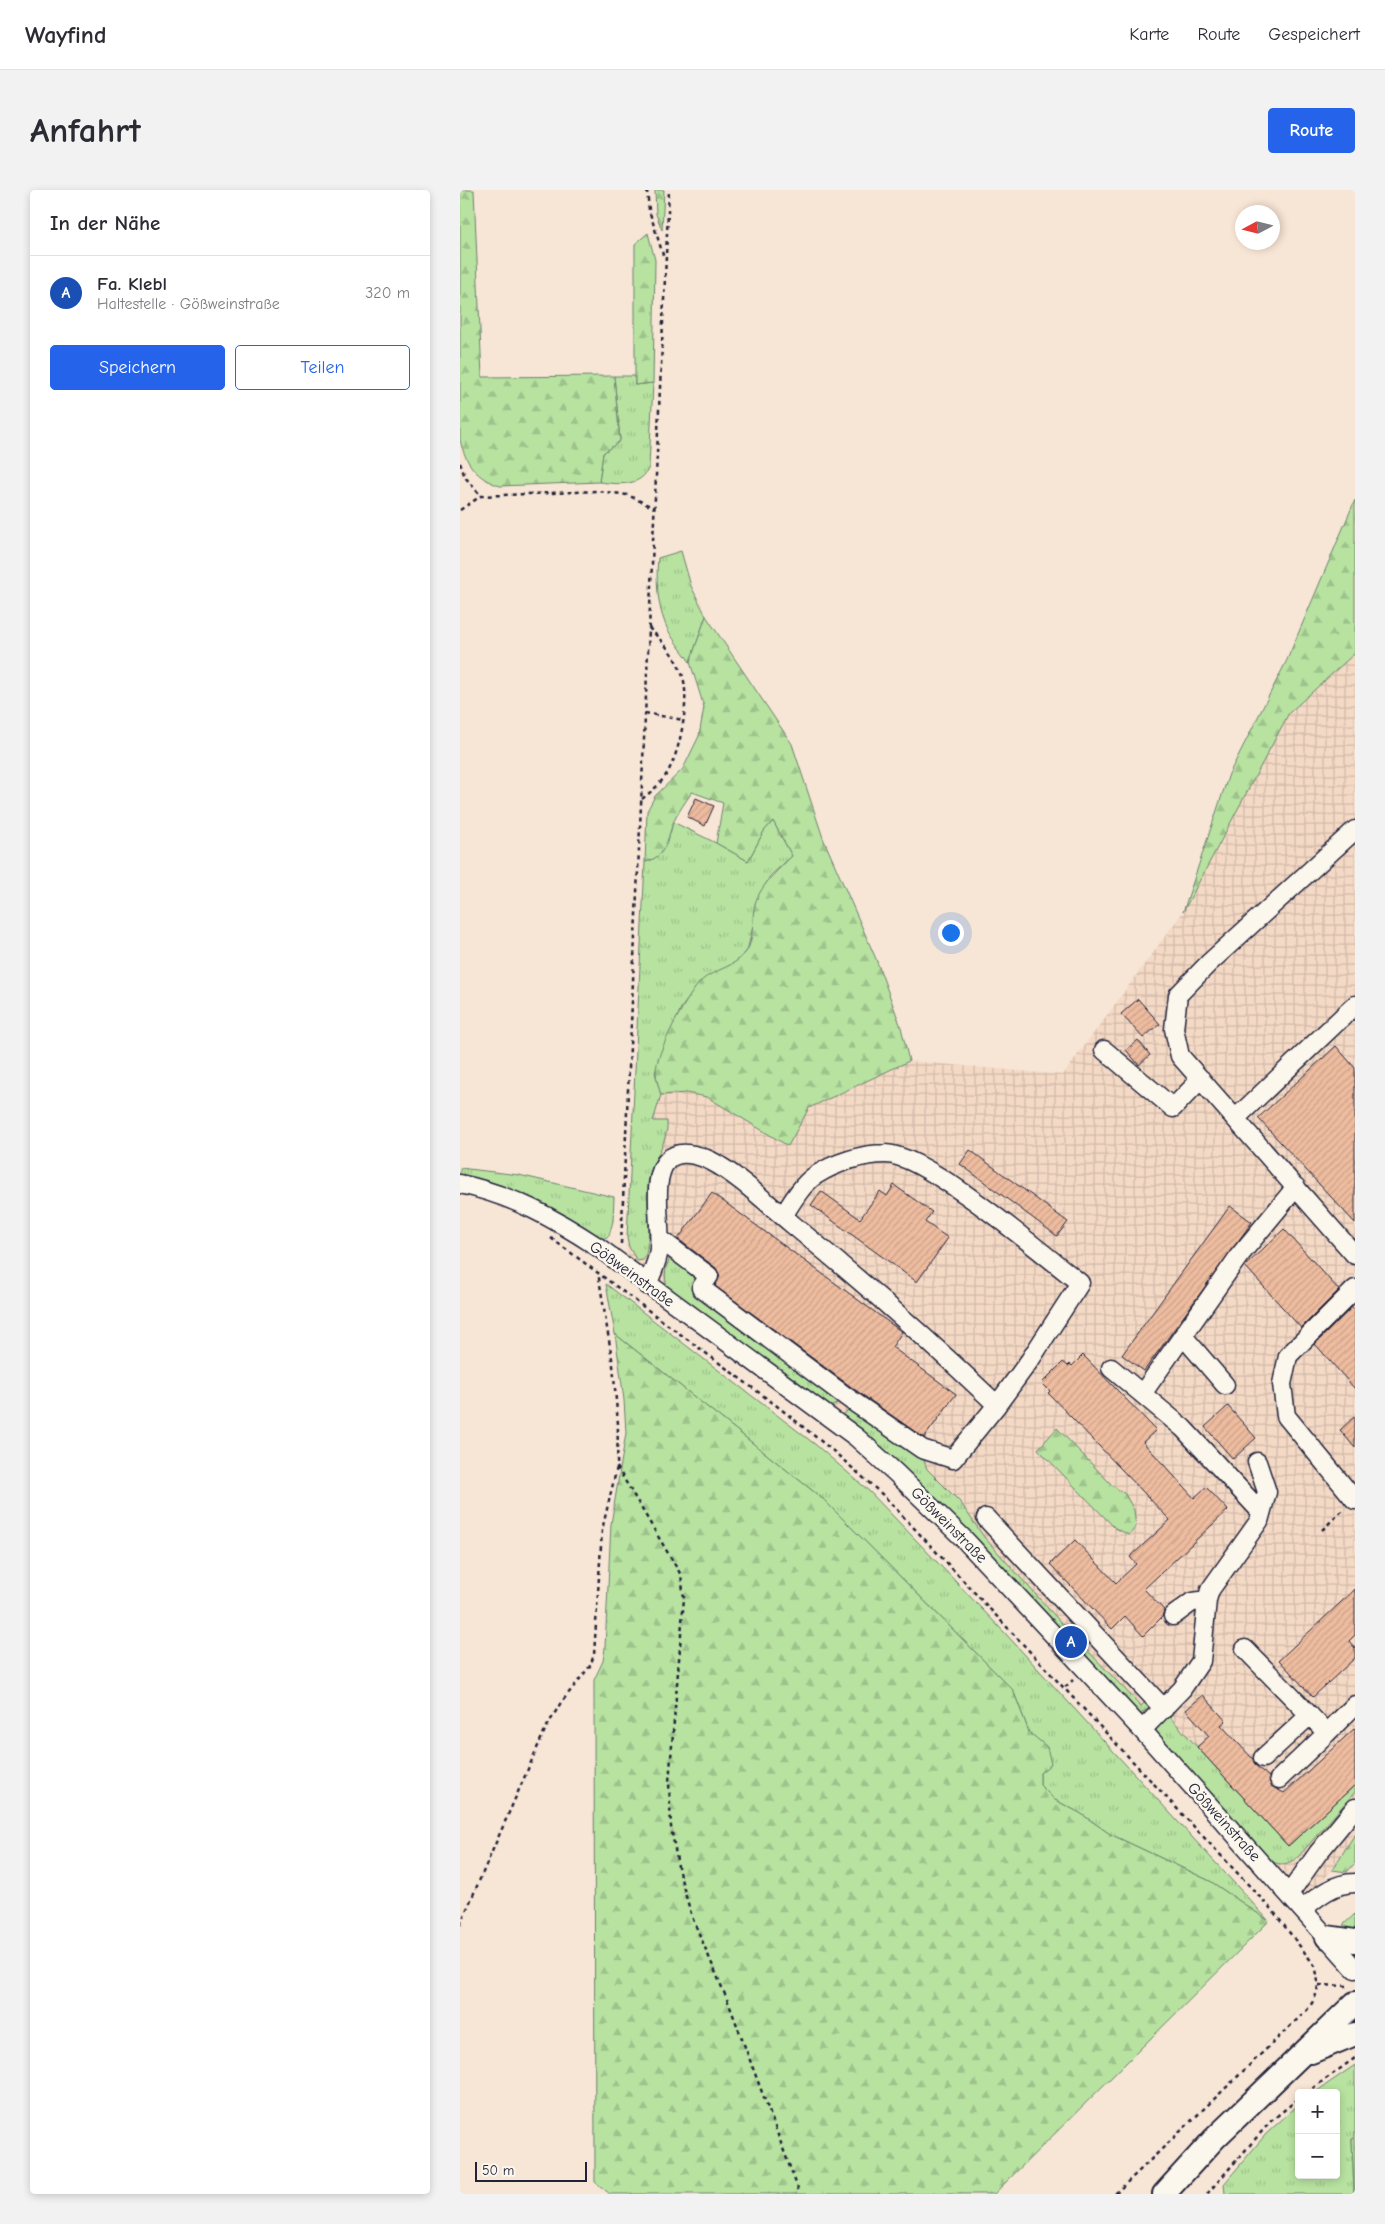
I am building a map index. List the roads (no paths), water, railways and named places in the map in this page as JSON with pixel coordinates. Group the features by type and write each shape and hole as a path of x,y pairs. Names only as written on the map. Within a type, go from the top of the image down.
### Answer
{"main road":[{"path":"1327,1937 1355,1941"},
{"path":"1164,2194 1214,2139 1355,2003"},
{"path":"1297,2059 1355,2034"}],"street":[{"path":"1355,830 1209,963 1178,995 1174,1029 1180,1056 1355,1254"},
{"path":"1236,1118 1355,1005"},
{"path":"1104,1050 1173,1108 1200,1079"},
{"path":"660,1239 709,1276 701,1288 848,1398 922,1449 953,1459 997,1405 1030,1360 1080,1283 973,1199 913,1163 886,1154 852,1159 816,1175 800,1191 783,1216"},
{"path":"647,1285 659,1250 658,1187 660,1179 668,1160 679,1155 695,1155 713,1162 783,1216 919,1331 997,1405"},
{"name":"Gößweinstraße","path":"460,1184 489,1191 540,1212 591,1243 878,1455 964,1539 1142,1730 1355,1968"},
{"path":"1142,1394 1239,1256 1296,1187"},
{"path":"1355,1289 1288,1356 1282,1384 1286,1416 1355,1500"},
{"path":"1183,1336 1225,1385"},
{"path":"1111,1368 1183,1428 1261,1512"},
{"path":"832,1420 848,1398"},
{"path":"1142,1730 1182,1689 1201,1661 1207,1600 1219,1575 1259,1521 1267,1492 1257,1462"},
{"path":"986,1518 1164,1709"},
{"path":"1173,1616 1192,1602 1207,1600"},
{"path":"1245,1649 1327,1733"},
{"path":"1279,1779 1355,1705"},
{"path":"1263,1758 1310,1715"},
{"path":"1289,1894 1318,1853 1355,1808"},
{"path":"1303,1910 1336,1886 1344,1883 1355,1883"}],"place":[{"name":"Fa. Klebl","path":"1071,1642"}]}
